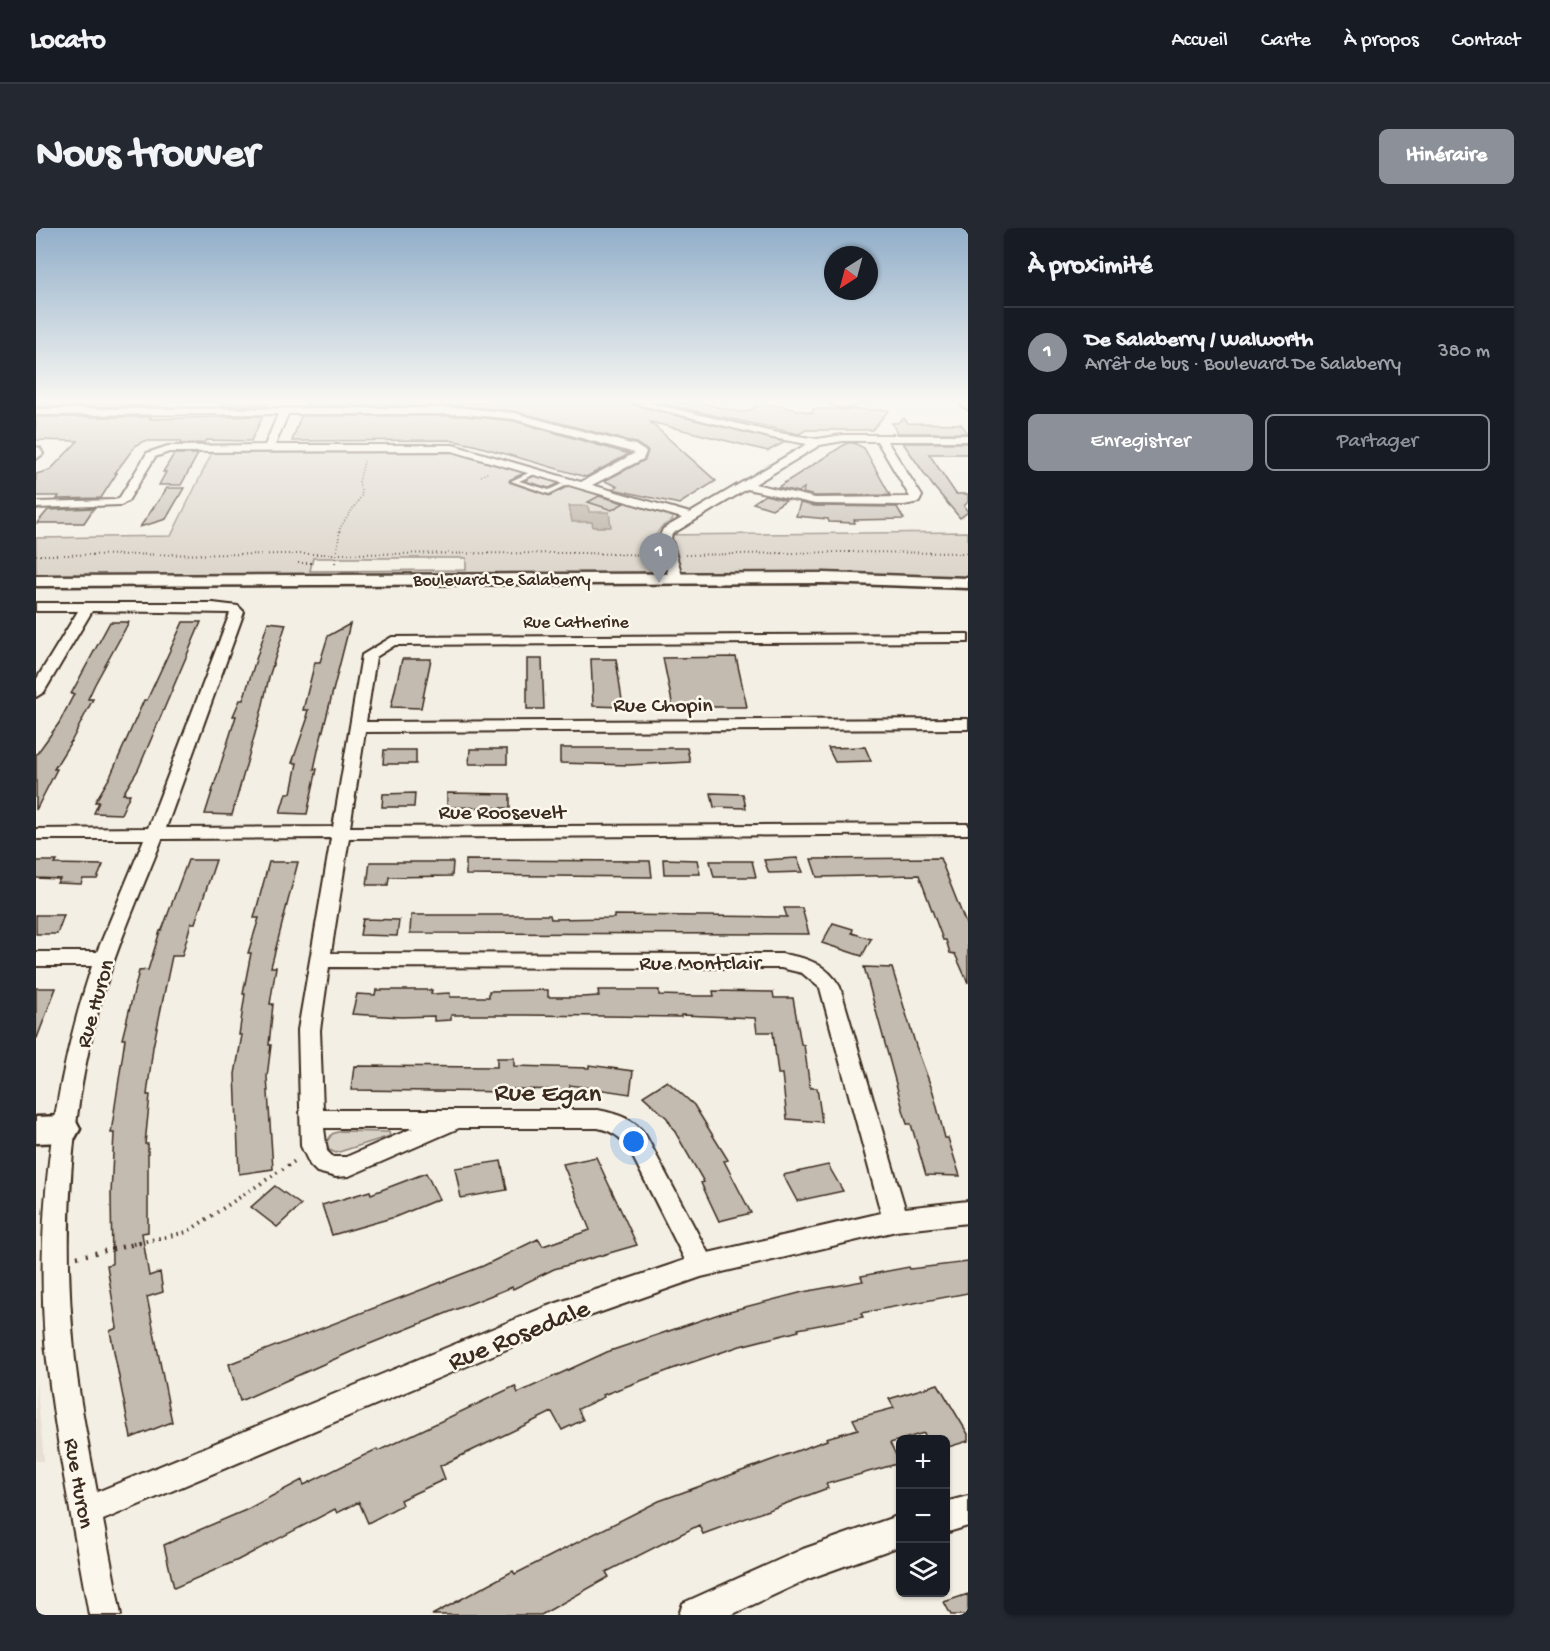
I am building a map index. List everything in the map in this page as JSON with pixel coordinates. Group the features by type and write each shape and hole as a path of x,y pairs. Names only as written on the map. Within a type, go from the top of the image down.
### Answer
{"street":[{"path":"36,505 117,503 124,499 142,468"},
{"path":"520,468 691,517"},
{"path":"583,486 618,468"},
{"path":"676,579 665,535 774,468"},
{"path":"745,485 821,502 909,502 915,500 916,496 898,468"},
{"name":"Boulevard De Salaberry","path":"36,581 860,578 968,583"},
{"name":"Rue Huron","path":"36,607 213,607 237,611 155,834 104,959 68,1097 50,1130 56,1220 55,1262 59,1341 85,1512 105,1615"},
{"path":"36,692 87,608"},
{"name":"Rue Catherine","path":"340,834 369,655 392,641 968,638"},
{"name":"Rue Chopin","path":"359,727 968,724"},
{"name":"Rue Roosevelt","path":"36,834 967,831"},
{"path":"313,1146 309,1030 340,834"},
{"path":"36,959 104,959"},
{"name":"Rue Montclair","path":"319,960 769,961 805,965 825,977 830,987 896,1220"},
{"name":"Rue Egan","path":"312,1119 598,1119 623,1125 638,1143 701,1266"},
{"name":"Rue Egan","path":"313,1146 316,1159 325,1166 336,1169 349,1166 455,1120"},
{"name":"Rue Rosedale","path":"85,1512 545,1320 701,1266 896,1220 968,1212"},
{"path":"950,1516 968,1511"},
{"path":"695,1615 803,1565 896,1532"}],"lane":[{"path":"535,472 514,481 549,492 570,482"}],"path":[{"path":"335,563 340,528 362,495 359,482 362,468"},
{"path":"679,555 830,552 968,553"},
{"name":"Boulevard De Salaberry","path":"36,555 593,553 659,555"},
{"path":"298,563 311,563"},
{"path":"55,1262 187,1232 278,1174 313,1146"}],"shaded area":[{"path":"205,468 507,468 672,515 673,520 661,527 656,535 968,532 968,579 887,575 36,577 36,538 171,536","holes":["313,558 466,558 466,570 310,571"]},
{"path":"569,506 588,506 589,512 609,512 611,527 593,527 592,522 572,522"},
{"path":"341,1131 389,1132 390,1136 336,1153 329,1150 326,1143 332,1134"},
{"path":"36,1382 44,1460 44,1461 36,1461"}],"building":[{"path":"52,468 119,468 101,498 57,499 59,496 36,496 36,474"},
{"path":"166,468 190,468 181,485 159,485 166,472 163,472"},
{"path":"554,468 603,468 586,477"},
{"path":"630,468 701,468 716,481 679,504 613,489 617,486 604,481"},
{"path":"808,468 875,468 890,495 815,496 803,493 804,488 798,492 778,487"},
{"path":"920,468 938,468 956,494 968,494 968,502 964,506 968,512 960,518"},
{"path":"167,488 184,488 166,519 140,527"},
{"path":"765,495 786,500 772,509 753,503"},
{"path":"599,496 624,503 612,510 588,502"},
{"path":"800,503 815,506 897,507 904,519 854,520 855,523 829,522 828,519 796,516"},
{"path":"94,508 84,523 37,523 48,510"},
{"path":"110,622 129,622 95,684 88,699 93,699 54,769 57,769 36,810 36,755 59,723 74,694 71,694"},
{"path":"183,622 201,622 138,770 123,794 130,794 121,814 94,813 99,802 95,802 110,777 144,700 147,700"},
{"path":"268,622 286,624 269,677 232,815 205,814 236,716 233,716 240,700 243,700"},
{"path":"350,624 319,746 314,769 317,769 307,814 280,813 286,793 291,793 297,763 292,763 308,717 306,717 308,710 303,710 315,662 320,662 328,636"},
{"path":"736,657 747,707 673,707 663,658"},
{"path":"402,659 431,659 421,708 391,707"},
{"path":"527,659 542,659 544,709 527,709"},
{"path":"591,659 616,659 623,707 593,706"},
{"path":"865,747 871,761 835,762 828,748"},
{"path":"560,748 687,748 690,762 628,765 560,763"},
{"path":"470,749 507,749 507,764 469,764"},
{"path":"384,750 416,750 416,764 383,764"},
{"path":"415,793 414,807 382,807 383,794"},
{"path":"447,793 510,794 510,808 447,807"},
{"path":"711,793 743,794 746,808 714,807"},
{"path":"797,858 803,872 769,873 764,860"},
{"path":"940,858 968,929 968,983 955,954 950,953 946,940 943,940 919,875 817,877 811,859"},
{"path":"663,859 697,860 700,874 664,874"},
{"path":"188,860 216,860 195,923 191,923 182,956 172,956 153,1047 147,1095 150,1095 145,1144 148,1144 148,1232 142,1233 149,1276 160,1272 163,1292 147,1297 172,1422 131,1438 110,1331 117,1328 107,1265 112,1264 111,1194 114,1133 111,1133 125,1039 122,1039 139,971 148,970 160,931"},
{"path":"466,860 650,861 652,877 466,875"},
{"path":"36,861 57,861 55,864 103,865 97,879 83,879 81,884 57,883 60,879 36,878"},
{"path":"710,861 752,861 756,877 714,877"},
{"path":"269,862 298,862 271,967 276,967 270,1004 273,1004 267,1077 273,1169 239,1174 235,1074 242,1035 239,1035 245,994 243,994 251,953 248,953 259,918 254,918"},
{"path":"370,862 453,862 452,876 389,877 388,885 367,885"},
{"path":"784,908 802,908 809,934 410,933 411,915 550,915 551,919 614,918 614,915 787,917"},
{"path":"36,915 64,915 57,934 36,934"},
{"path":"363,919 399,920 397,936 360,935"},
{"path":"833,923 853,929 852,933 871,939 862,956 822,943"},
{"path":"864,967 892,968 933,1092 945,1138 948,1138 960,1176 926,1175 911,1124 907,1124"},
{"path":"36,988 56,988 37,1038 36,1037"},
{"path":"376,990 432,990 431,994 450,993 450,997 489,997 489,991 548,990 548,997 599,996 598,990 659,990 659,995 696,996 714,996 713,991 773,992 774,998 793,998 801,1044 804,1045 810,1088 817,1088 822,1122 787,1119 782,1074 778,1074 773,1032 757,1032 755,1018 681,1015 681,1017 451,1015 451,1020 434,1021 434,1016 401,1017 352,1014 357,994 375,995"},
{"path":"497,1058 514,1058 514,1066 589,1068 589,1065 633,1071 630,1094 570,1085 570,1090 514,1089 514,1092 351,1090 354,1066 497,1067"},
{"path":"667,1081 694,1105 728,1160 724,1161 751,1213 719,1221 701,1183 704,1182 667,1118 643,1096"},
{"path":"596,1157 637,1245 554,1269 513,1289 512,1287 362,1347 240,1401 229,1364 483,1266 538,1239 543,1246 590,1230 563,1164"},
{"path":"501,1161 507,1190 461,1198 455,1168"},
{"path":"828,1165 843,1191 797,1201 783,1175"},
{"path":"426,1173 439,1199 395,1217 332,1235 322,1205 370,1191 371,1194"},
{"path":"275,1186 301,1205 277,1227 251,1207"},
{"path":"968,1262 968,1293 861,1313 863,1317 798,1329 799,1331 740,1346 603,1395 604,1397 578,1409 583,1420 562,1430 552,1412 440,1466 445,1479 400,1500 402,1505 368,1523 359,1502 337,1513 335,1509 238,1560 174,1588 164,1545 246,1510 302,1480 304,1485 515,1386 518,1393 607,1352 722,1313 803,1292 863,1281 861,1276 909,1267 910,1269"},
{"path":"938,1384 968,1434 968,1441 950,1446 950,1435 925,1435 924,1433 896,1435 896,1441 890,1443 896,1455 896,1464 826,1484 828,1488 703,1534 699,1525 606,1572 609,1577 541,1615 432,1615 513,1571 515,1574 659,1501 827,1440 826,1438 858,1429 853,1419 894,1408 889,1399"},
{"path":"968,1594 968,1615 951,1615 944,1602"}],"place":[{"name":"De Salaberry / Walworth","path":"659,583"}]}
